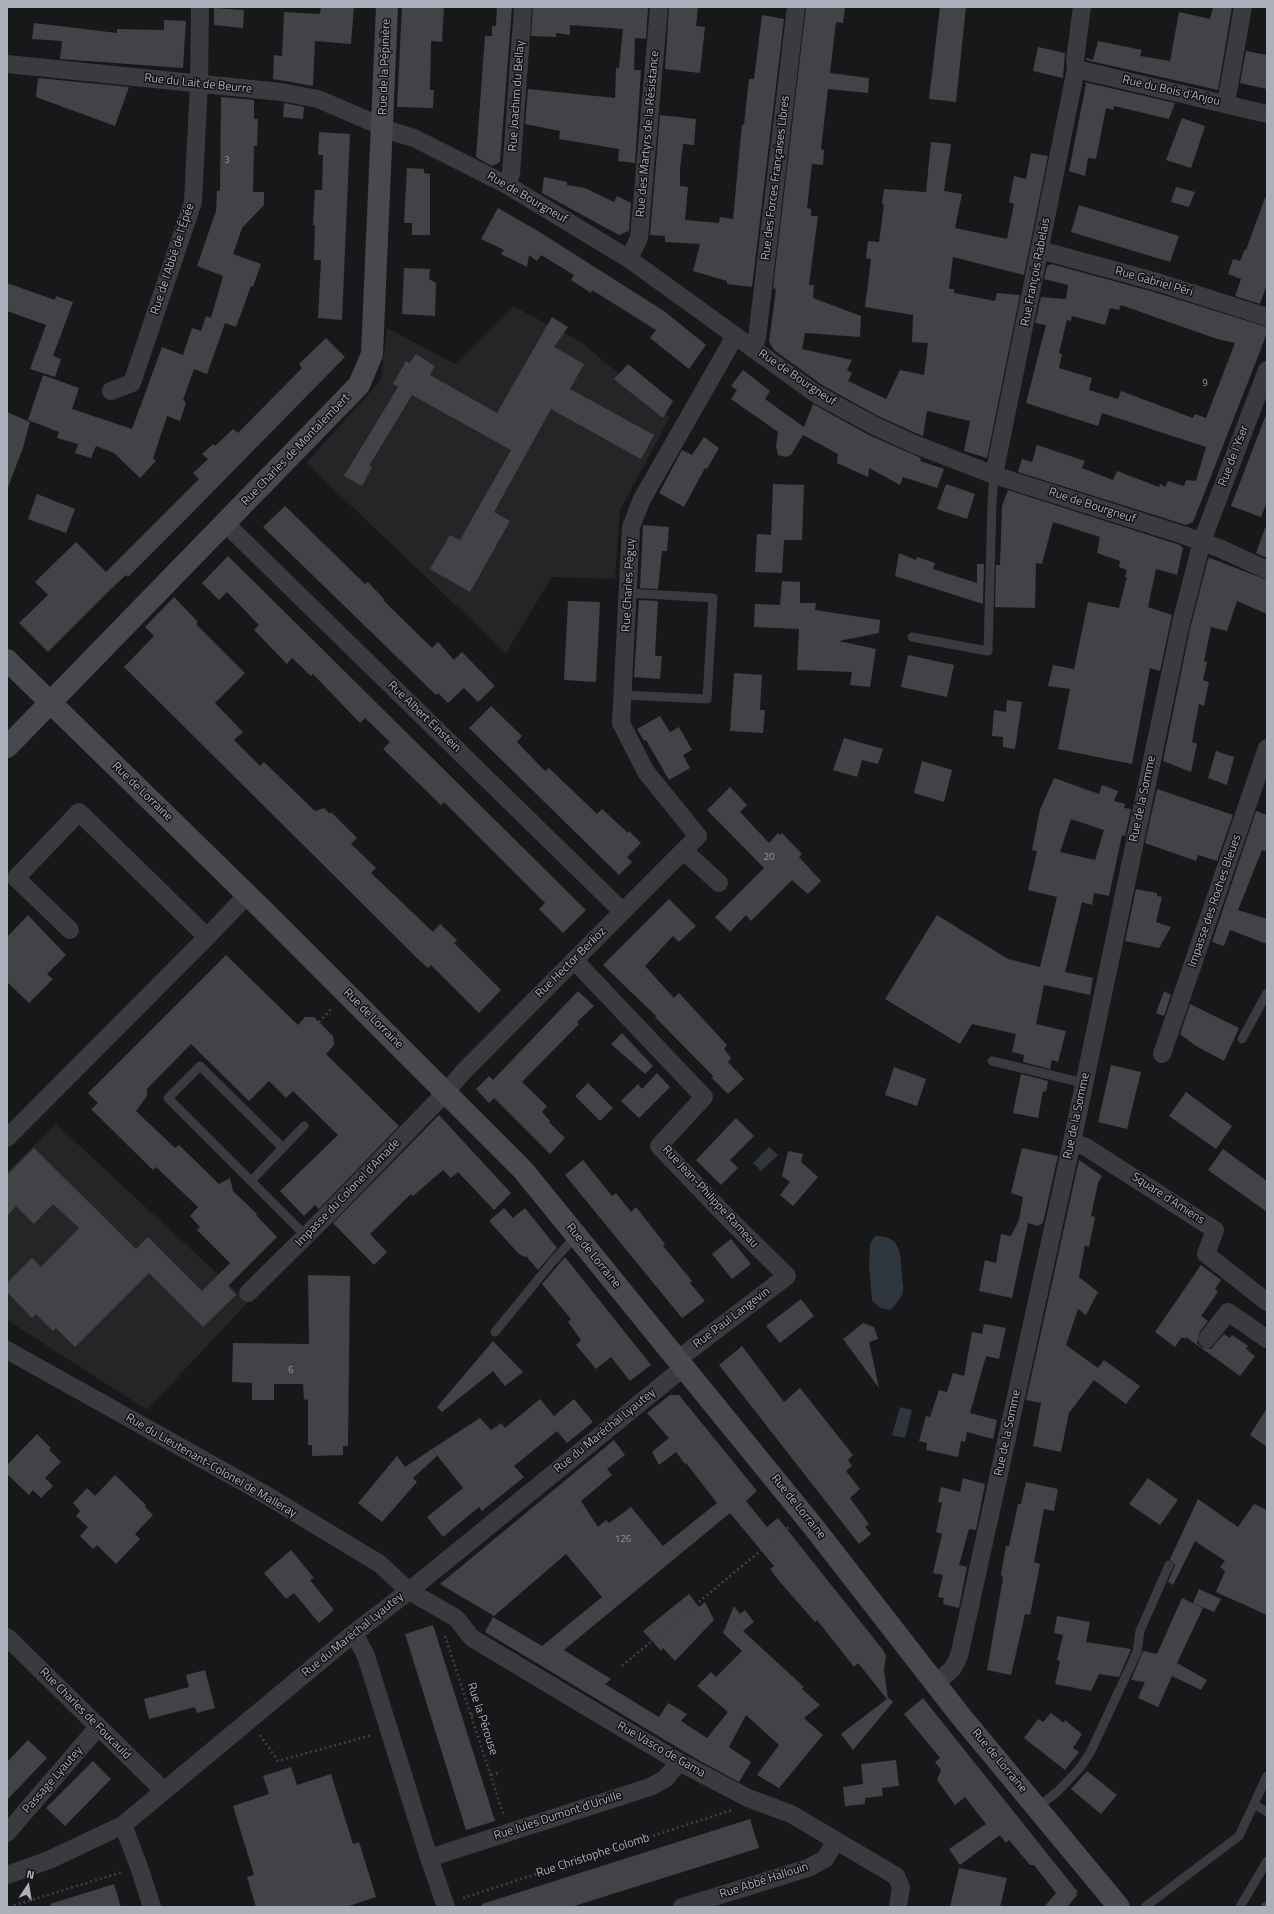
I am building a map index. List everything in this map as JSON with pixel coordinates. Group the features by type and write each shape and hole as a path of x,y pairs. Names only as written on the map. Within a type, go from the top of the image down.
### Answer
{"main road":[{"name":"Rue de la Pépinière","path":"383,126 387,7"},
{"name":"Rue Charles de Montalembert","path":"7,747 359,385 372,354 383,126"},
{"name":"Rue de Lorraine","path":"7,660 248,894 523,1170 804,1515 937,1683 959,1714 1119,1907"}],"street":[{"path":"199,84 200,7"},
{"name":"Rue Joachim du Bellay","path":"508,185 511,174 523,7"},
{"name":"Rue des Martyrs de la Résistance","path":"628,259 639,238 659,7"},
{"name":"Rue des Forces Françaises Libres","path":"753,349 758,330 796,7"},
{"name":"Rue François Rabelais","path":"994,475 1076,69 1074,60 1082,7"},
{"path":"1226,103 1243,7"},
{"name":"Rue du Lait de Beurre","path":"7,64 281,92 318,100 383,126"},
{"name":"Rue du Bois d’Anjou","path":"1076,69 1226,103 1267,114"},
{"name":"Rue de l’Abbé de l’Épée","path":"110,391 132,384 193,202 199,84"},
{"name":"Rue de Bourgneuf","path":"383,126 414,138 508,185 628,259 816,394 873,425 914,444 994,475 1202,541 1267,570"},
{"name":"Rue Gabriel Péri","path":"1040,250 1157,282 1267,316"},
{"name":"Rue Charles Péguy","path":"698,836 646,772 621,723 629,593 631,527 642,500 736,336"},
{"name":"Rue de l’Yser","path":"1202,541 1267,370"},
{"name":"Rue Albert Einstein","path":"225,523 622,911"},
{"name":"Rue de la Somme","path":"937,1683 953,1668 960,1656 1072,1142 1180,627 1202,541"},
{"name":"Impasse des Roches Bleues","path":"1162,1054 1267,748"},
{"path":"70,930 16,878 79,812 207,937"},
{"name":"Rue Hector Berlioz","path":"446,1092 456,1079 698,836"},
{"path":"684,851 719,883"},
{"path":"7,1138 248,894"},
{"name":"Rue Jean-Philippe Rameau","path":"574,960 704,1097 659,1146 728,1218 787,1276"},
{"name":"Impasse du Colonel d’Amade","path":"248,1293 306,1236 446,1092"},
{"name":"Square d’Amiens","path":"1072,1142 1086,1147 1215,1230 1206,1254 1267,1302"},
{"name":"Rue Paul Langevin","path":"680,1364 787,1276"},
{"path":"1207,1339 1228,1312 1267,1339"},
{"name":"Rue du Lieutenant-Colonel de Malleray","path":"7,1350 261,1492 380,1564 409,1591"},
{"name":"Rue du Maréchal Lyautey","path":"7,1875 49,1860 133,1819 164,1790 354,1633 409,1591 680,1364"},
{"name":"Rue Vasco de Gama","path":"409,1591 456,1618 472,1638 679,1762 748,1798 791,1814 896,1876 901,1887 898,1907"},
{"path":"354,1633 366,1656 390,1730 442,1906"},
{"name":"Rue Charles de Foucauld","path":"7,1637 164,1790"},
{"name":"Passage Lyautey","path":"7,1833 98,1727"},
{"name":"Rue Jules Dumont d'Urville","path":"429,1858 650,1787 666,1779 679,1762"},
{"path":"123,1825 139,1866 152,1907"},
{"name":"Rue Abbé Hallouin","path":"682,1907 808,1868 825,1859 836,1841"}],"lane":[{"path":"912,637 988,651 994,475"},
{"path":"622,695 707,699 713,598 629,593"},
{"path":"1242,1039 1267,993"},
{"path":"992,1061 1084,1083"},
{"path":"283,1148 200,1066 168,1098 306,1236"},
{"path":"251,1181 304,1126"},
{"path":"495,1332 553,1261 577,1235"},
{"path":"1037,1808 1058,1792 1079,1769 1090,1753 1137,1652 1140,1631 1169,1565"},
{"path":"1145,1907 1239,1836 1267,1776"},
{"path":"1254,1804 1267,1812"},
{"path":"1240,1907 1267,1861"}],"path":[{"path":"318,1022 325,1016"},
{"path":"622,1666 804,1515"},
{"name":"Rue la Pérouse","path":"446,1611 441,1625 509,1832"},
{"path":"471,1715 482,1712"},
{"path":"250,1719 278,1761 390,1730"},
{"path":"491,1775 499,1773"},
{"name":"Rue Christophe Colomb","path":"442,1906 729,1812 748,1798"},
{"path":"9,1907 139,1866"}],"shaded area":[{"path":"513,306 581,342 670,417 620,510 615,579 552,577 506,653 306,463 381,380 387,328 455,364"},
{"path":"56,1124 248,1302 147,1410 7,1320 7,1172"},
{"path":"769,1147 778,1155 761,1171 753,1163"},
{"path":"875,1236 890,1239 895,1243 900,1254 903,1292 896,1304 890,1310 880,1308 872,1300 869,1266 870,1244"},
{"path":"900,1407 912,1410 905,1438 892,1435"}],"building":[{"path":"321,7 354,7 351,44 315,41 313,86 273,79 274,55 282,56 284,12 320,14"},
{"path":"402,7 444,7 442,42 431,41 430,90 434,90 433,108 397,107"},
{"path":"497,7 512,7 500,162 492,166 476,157 485,36 492,36 492,26 496,26"},
{"path":"533,7 648,7 646,39 635,38 634,70 641,70 635,163 618,161 619,149 559,139 560,131 525,124 528,89 615,98 616,68 619,68 623,29 570,25 570,35 556,33 556,37 531,36"},
{"path":"669,7 698,7 696,26 705,27 700,73 665,69"},
{"path":"806,7 845,7 843,23 836,22 830,73 869,78 868,93 828,89 821,149 824,150 823,165 812,164 807,208 811,209 811,216 818,216 809,285 814,285 813,298 861,316 860,337 805,333 802,349 852,360 847,370 852,373 848,381 886,399 900,370 924,375 928,343 912,342 913,315 865,307 871,259 866,258 868,241 879,242 884,205 882,204 884,189 926,192 931,142 951,144 944,191 962,194 955,228 1007,239 1014,204 1009,202 1014,176 1026,179 1031,153 1048,156 1024,275 953,257 949,289 954,289 954,293 995,301 997,293 1020,295 987,458 964,451 970,421 927,411 923,436 878,416 822,385 774,350 769,342 776,289 773,288"},
{"path":"940,7 966,7 956,102 929,99"},
{"path":"1213,7 1232,7 1218,90 1086,60 1086,58 1093,60 1098,41 1142,50 1140,56 1170,61 1179,12 1210,19"},
{"path":"214,8 244,10 243,28 214,25"},
{"path":"762,15 784,19 752,287 727,284 727,281 693,271 700,244 665,242 665,236 650,235 660,115 696,119 694,145 683,144 680,169 680,186 688,187 685,220 719,223 720,217 733,219 742,124 744,125 749,79 754,79"},
{"path":"164,20 186,21 183,68 60,59 62,41 32,39 34,23 117,33 117,29 164,30"},
{"path":"1038,47 1065,53 1063,78 1033,71"},
{"path":"1246,51 1267,55 1267,89 1240,83"},
{"path":"38,78 129,87 115,126 36,97"},
{"path":"1084,82 1175,103 1169,119 1114,106 1113,110 1106,108 1096,159 1088,158 1085,176 1069,171 1086,84"},
{"path":"221,97 254,100 254,119 258,119 257,146 254,146 253,192 264,192 264,205 242,228 233,254 261,264 236,327 225,323 207,374 194,369 183,400 186,403 180,421 167,416 153,458 156,461 140,478 114,453 96,446 91,458 75,453 78,444 57,438 59,432 28,420 43,375 79,388 72,409 132,429 162,347 183,355 192,328 201,331 206,316 211,318 223,276 197,266 216,211 217,191 220,191"},
{"path":"284,103 304,107 303,119 283,117"},
{"path":"1182,118 1205,126 1191,168 1166,160"},
{"path":"319,132 350,134 342,320 318,318 321,260 314,260 315,225 313,225 315,190 322,190 323,155 318,155"},
{"path":"407,168 424,169 424,173 430,174 430,235 412,235 412,223 404,223"},
{"path":"544,177 567,182 567,185 585,188 614,202 617,196 631,203 629,231 619,235 542,193"},
{"path":"1176,187 1195,192 1189,207 1171,202"},
{"path":"1265,198 1267,198 1267,284 1260,304 1235,296 1241,279 1228,274 1233,259 1240,261 1245,249 1246,250"},
{"path":"1079,205 1179,236 1170,262 1071,232"},
{"path":"498,208 538,231 664,311 706,345 689,369 650,338 656,330 592,290 591,293 571,280 574,275 541,255 537,261 529,255 527,267 501,254 504,250 481,239"},
{"path":"1051,264 1154,292 1267,327 1267,332 1259,354 1193,522 1186,525 1018,472 1022,459 1032,462 1037,445 1085,461 1082,468 1113,480 1117,471 1159,487 1160,484 1165,487 1168,481 1184,486 1186,480 1196,481 1206,447 1102,413 1098,426 1026,403 1046,325 1035,323 1041,297 1066,299 1068,285 1044,279 1047,266","holes":["1121,305 1217,339 1235,343 1206,418 1195,414 1193,418 1121,391 1118,399 1089,390 1092,378 1059,368 1062,354 1059,353 1067,320 1071,321 1072,316 1105,325 1110,308 1119,310"]},
{"path":"404,268 430,269 429,279 436,283 435,316 402,314"},
{"path":"7,283 55,300 56,296 73,302 53,356 61,359 55,377 30,369 46,325 7,311"},
{"path":"552,317 568,327 554,347 584,364 570,389 654,435 641,459 551,409 494,512 510,521 470,592 430,569 450,535 460,540 511,450 412,395 369,466 372,467 362,486 344,476 398,387 393,384 406,361 410,363 416,354 435,366 430,375 497,413"},
{"path":"326,338 345,357 128,577 126,575 112,588 48,652 19,623 48,595 35,582 76,542 106,572 199,479 193,473 208,459 202,454 213,444 215,446 233,429 238,433 302,368 299,364"},
{"path":"628,364 673,401 663,418 614,379"},
{"path":"743,370 770,391 765,399 804,427 813,404 869,435 921,458 920,461 944,469 937,488 903,477 900,485 869,468 868,477 837,463 838,454 803,435 791,455 785,457 778,455 776,446 778,432 731,399 737,390 731,386"},
{"path":"7,412 30,422 23,448 8,487"},
{"path":"1265,417 1267,417 1267,502 1261,517 1231,506"},
{"path":"704,437 719,448 707,469 705,468 684,507 659,493 682,450 692,455"},
{"path":"773,484 804,485 802,540 784,540 782,573 755,572 757,534 771,535"},
{"path":"946,484 975,494 967,519 937,509"},
{"path":"1008,490 1180,545 1183,548 1177,575 1156,569 1148,607 1172,615 1160,671 1150,668 1132,764 1058,749 1070,689 1048,686 1053,665 1074,669 1088,602 1119,608 1127,577 1125,577 1127,570 1119,567 1120,561 1097,553 1100,537 1053,522 1042,564 1036,563 1035,608 995,607 996,565 1000,565 1002,506"},
{"path":"37,494 75,509 66,533 28,519"},
{"path":"285,506 365,584 368,582 384,599 383,600 432,648 438,642 454,660 462,652 495,686 478,702 464,688 448,703 438,693 436,695 263,527"},
{"path":"643,525 669,527 667,551 662,551 658,589 640,588"},
{"path":"1265,528 1267,528 1267,558 1256,553"},
{"path":"899,553 916,560 917,557 935,563 933,569 977,583 977,564 984,564 983,604 895,576"},
{"path":"228,556 586,910 563,933 539,909 545,903 444,802 441,805 383,749 390,742 365,718 360,723 313,674 311,676 292,658 287,664 254,630 259,625 227,592 219,600 202,583"},
{"path":"1210,558 1267,580 1267,614 1237,601 1227,631 1211,627 1204,661 1207,662 1203,680 1209,682 1204,706 1199,704 1192,742 1197,744 1191,772 1163,761 1190,629 1208,559"},
{"path":"782,581 800,582 800,603 816,603 815,610 880,620 879,633 839,641 876,649 870,687 850,685 852,672 797,670 799,629 754,627 755,604 780,605"},
{"path":"174,597 198,622 196,624 245,673 215,703 243,732 234,740 260,766 264,762 315,811 324,808 330,814 331,812 357,838 351,844 376,868 371,873 433,932 440,924 457,940 454,943 501,990 479,1013 431,965 428,968 420,961 124,667 154,636 145,627"},
{"path":"639,600 658,601 655,656 662,656 660,679 634,677"},
{"path":"568,601 600,602 596,682 564,680"},
{"path":"908,655 954,665 947,697 901,687"},
{"path":"734,673 762,675 760,710 765,710 763,733 730,731"},
{"path":"1007,700 1022,702 1015,749 1003,747 1003,737 992,736 994,710 1006,712"},
{"path":"491,706 522,736 517,742 545,771 549,768 597,814 602,809 641,843 627,857 632,862 619,875 469,728"},
{"path":"660,716 670,732 679,727 692,750 683,755 690,768 669,780 646,740 644,741 637,729"},
{"path":"844,738 883,749 878,764 862,760 857,777 833,770"},
{"path":"1216,751 1234,757 1227,785 1208,778"},
{"path":"922,761 952,770 944,802 914,793"},
{"path":"1054,778 1099,794 1102,785 1118,791 1114,801 1125,804 1124,808 1131,809 1125,836 1122,835 1109,896 1094,893 1092,905 1082,902 1065,972 1093,978 1090,995 1044,985 1036,1024 1066,1031 1058,1062 1052,1060 1050,1069 1023,1062 1024,1055 1012,1052 1016,1034 972,1024 960,1044 885,999 937,915 1008,959 1040,967 1057,897 1028,890 1037,851 1032,850 1040,810","holes":["1071,819 1104,830 1095,860 1060,852"]},
{"path":"730,787 747,805 740,812 769,843 778,833 780,835 782,833 802,854 799,857 821,881 808,894 792,880 751,921 746,915 730,932 715,917 764,868 707,810"},
{"path":"1157,789 1233,815 1217,861 1198,855 1196,861 1145,843"},
{"path":"1256,811 1267,815 1267,852 1262,850 1238,910 1267,919 1267,944 1230,930 1224,946 1212,942"},
{"path":"1136,889 1157,893 1157,896 1162,897 1156,922 1171,927 1159,948 1125,941"},
{"path":"669,899 696,926 679,942 673,936 645,966 674,998 679,993 727,1045 724,1049 731,1058 728,1062 744,1079 728,1094 712,1078 713,1076 655,1017 656,1016 603,965"},
{"path":"28,915 66,955 47,974 53,979 29,1003 7,982 7,937"},
{"path":"226,955 298,1025 305,1017 314,1017 333,1036 334,1045 326,1054 399,1126 319,1209 315,1205 304,1216 280,1191 338,1135 293,1091 286,1098 269,1081 249,1101 191,1044 147,1089 147,1096 136,1111 175,1148 179,1145 219,1184 230,1178 233,1191 257,1214 256,1215 277,1237 228,1286 236,1295 203,1327 149,1273 75,1347 56,1328 53,1331 36,1314 32,1318 7,1292 7,1283 32,1258 41,1267 79,1228 53,1204 34,1224 16,1206 7,1216 7,1175 34,1148 136,1249 148,1237 202,1291 230,1263 197,1230 200,1227 190,1216 198,1207 156,1167 153,1170 91,1109 98,1103 88,1093"},
{"path":"578,991 594,1006 577,1022 579,1024 522,1082 547,1106 542,1112 550,1121 549,1122 565,1138 550,1154 494,1098 489,1103 476,1089 489,1076 493,1080"},
{"path":"1164,991 1171,995 1164,1016 1156,1013"},
{"path":"1190,1004 1239,1028 1224,1061 1196,1046 1180,1034"},
{"path":"622,1033 653,1066 645,1074 611,1044"},
{"path":"1111,1065 1141,1072 1127,1129 1098,1122"},
{"path":"894,1067 926,1079 917,1106 885,1095"},
{"path":"657,1073 670,1087 639,1118 621,1101 638,1084 642,1089"},
{"path":"1021,1074 1048,1081 1046,1092 1043,1091 1038,1118 1013,1113"},
{"path":"588,1083 613,1108 600,1121 575,1096"},
{"path":"1186,1092 1232,1126 1216,1149 1169,1116"},
{"path":"439,1115 511,1193 494,1210 458,1172 451,1178 443,1170 413,1196 411,1194 370,1234 387,1252 374,1265 333,1223"},
{"path":"736,1118 754,1136 730,1160 738,1168 721,1185 696,1160"},
{"path":"1022,1148 1058,1156 1043,1223 1038,1226 1028,1223 1012,1298 979,1291 985,1260 996,1263 1001,1234 1011,1236 1019,1220 1023,1197 1011,1193"},
{"path":"1223,1149 1267,1181 1267,1212 1208,1170"},
{"path":"788,1151 803,1154 801,1162 818,1177 793,1206 780,1195 790,1182 782,1176"},
{"path":"583,1160 612,1196 616,1193 631,1212 636,1207 665,1244 663,1246 692,1281 690,1283 705,1301 682,1318 565,1175"},
{"path":"1079,1160 1102,1176 1098,1183 1091,1216 1095,1217 1089,1247 1085,1245 1079,1277 1098,1292 1086,1315 1078,1309 1066,1345 1098,1368 1104,1360 1140,1386 1126,1404 1094,1380 1069,1413 1061,1452 1033,1446 1041,1403 1026,1400"},
{"path":"504,1208 513,1218 525,1208 557,1248 538,1270 526,1256 524,1257 518,1253 489,1221"},
{"path":"731,1239 751,1264 732,1279 712,1254"},
{"path":"565,1257 651,1365 630,1381 611,1357 596,1369 576,1345 581,1340 568,1322 571,1319 542,1284"},
{"path":"1201,1265 1221,1280 1215,1289 1218,1292 1201,1316 1208,1321 1199,1333 1197,1343 1201,1347 1211,1349 1224,1334 1230,1338 1232,1335 1248,1346 1246,1349 1255,1356 1240,1376 1186,1337 1185,1339 1182,1337 1175,1347 1155,1332"},
{"path":"308,1275 350,1276 348,1446 343,1446 343,1455 312,1456 312,1445 308,1445 308,1399 304,1400 303,1384 274,1384 274,1400 252,1400 252,1383 232,1382 233,1343 309,1344"},
{"path":"801,1299 814,1316 780,1343 766,1326"},
{"path":"863,1323 874,1327 878,1339 869,1342 879,1388 843,1339"},
{"path":"984,1324 1006,1328 999,1359 986,1356 970,1413 997,1420 993,1439 967,1432 965,1442 961,1441 958,1457 926,1450 927,1443 919,1441 926,1416 930,1417 939,1390 947,1392 953,1373 964,1376 972,1332 982,1334"},
{"path":"493,1341 523,1372 505,1386 493,1371 442,1412 437,1407"},
{"path":"742,1346 784,1402 800,1388 853,1455 848,1460 852,1466 846,1471 860,1489 850,1498 869,1524 865,1527 871,1534 859,1544 719,1365"},
{"path":"670,1395 679,1395 757,1491 746,1501 767,1527 778,1518 883,1650 886,1656 884,1670 888,1699 889,1698 893,1702 853,1750 841,1734 887,1699 858,1663 854,1667 817,1620 815,1622 780,1582 770,1569 774,1566 730,1513 564,1650 611,1679 605,1684 659,1717 668,1703 687,1714 681,1721 707,1738 728,1712 697,1686 711,1672 716,1677 742,1651 723,1633 734,1606 740,1614 745,1610 754,1622 743,1631 804,1687 802,1689 820,1705 804,1718 823,1735 779,1788 757,1775 779,1745 746,1715 729,1747 751,1762 739,1782 700,1761 485,1632 493,1617 542,1646 602,1597 566,1554 494,1616 440,1584 614,1440 625,1455 607,1469 612,1475 581,1501 598,1527 606,1520 609,1523 631,1507 663,1546 717,1503 676,1452 659,1465 652,1452 669,1438 647,1413"},
{"path":"540,1399 554,1416 574,1399 593,1422 567,1443 557,1431 514,1466 524,1477 482,1511 479,1507 443,1537 427,1517 463,1488 432,1449 480,1418 491,1430 501,1423 505,1428"},
{"path":"1267,1408 1267,1447 1250,1435"},
{"path":"37,1434 51,1448 49,1450 61,1462 45,1478 53,1486 41,1498 33,1490 29,1495 7,1474 7,1465"},
{"path":"432,1449 437,1456 413,1478 417,1482 382,1522 358,1503 397,1456 405,1467"},
{"path":"115,1475 146,1505 145,1507 153,1515 135,1534 140,1539 116,1564 97,1545 93,1549 80,1536 88,1527 76,1516 80,1511 73,1503 87,1488 95,1496"},
{"path":"963,1478 985,1484 976,1530 969,1529 959,1565 967,1567 959,1608 943,1604 944,1598 938,1597 943,1575 933,1573 942,1534 936,1532 942,1503 938,1502 941,1487 960,1492"},
{"path":"1148,1478 1178,1500 1160,1525 1129,1504"},
{"path":"1026,1482 1058,1489 1054,1511 1044,1509 1034,1562 1040,1564 1035,1590 1030,1615 1025,1614 1011,1675 987,1670 1003,1578 1001,1574 1006,1546 1009,1546 1018,1504 1021,1504"},
{"path":"1198,1499 1238,1527 1254,1504 1267,1510 1267,1615 1216,1592 1225,1571 1220,1567 1225,1561 1195,1541 1173,1585 1168,1582 1175,1565 1170,1559"},
{"path":"291,1550 314,1578 310,1580 334,1610 319,1623 294,1593 286,1599 264,1573"},
{"path":"1199,1589 1221,1599 1214,1612 1193,1603"},
{"path":"689,1594 699,1607 705,1602 714,1620 675,1661 663,1648 661,1651 643,1631"},
{"path":"1182,1598 1203,1608 1177,1663 1207,1680 1201,1690 1172,1676 1158,1707 1138,1698 1145,1682 1131,1680 1143,1651 1157,1654"},
{"path":"1057,1616 1090,1622 1086,1642 1131,1649 1119,1677 1099,1674 1091,1691 1055,1684 1060,1661 1057,1660 1063,1635 1054,1633"},
{"path":"433,1625 495,1821 466,1830 405,1634"},
{"path":"205,1670 215,1708 197,1713 195,1707 149,1719 144,1699 189,1687 186,1675"},
{"path":"923,1698 1077,1891 1076,1894 1078,1894 1067,1907 1044,1907 1056,1893 1034,1865 1030,1865 1009,1840 1006,1843 1000,1835 960,1865 949,1849 986,1824 965,1797 955,1805 937,1780 941,1770 935,1762 940,1758 904,1714"},
{"path":"1051,1713 1064,1723 1065,1720 1082,1734 1073,1748 1079,1752 1065,1770 1024,1738 1038,1719 1043,1722"},
{"path":"28,1740 47,1758 7,1800 7,1762"},
{"path":"896,1760 899,1786 882,1788 883,1796 865,1798 865,1804 845,1806 843,1787 863,1784 861,1764"},
{"path":"93,1761 111,1779 65,1826 46,1808"},
{"path":"291,1767 297,1785 331,1774 353,1844 359,1842 376,1897 346,1907 256,1907 247,1877 254,1875 233,1806 269,1794 263,1776"},
{"path":"1087,1771 1117,1795 1101,1814 1071,1789"},
{"path":"750,1819 759,1848 571,1907 482,1907 482,1904"},
{"path":"959,1868 1007,1878 1000,1907 950,1907"},
{"path":"114,1884 121,1907 51,1907 50,1904"}]}
